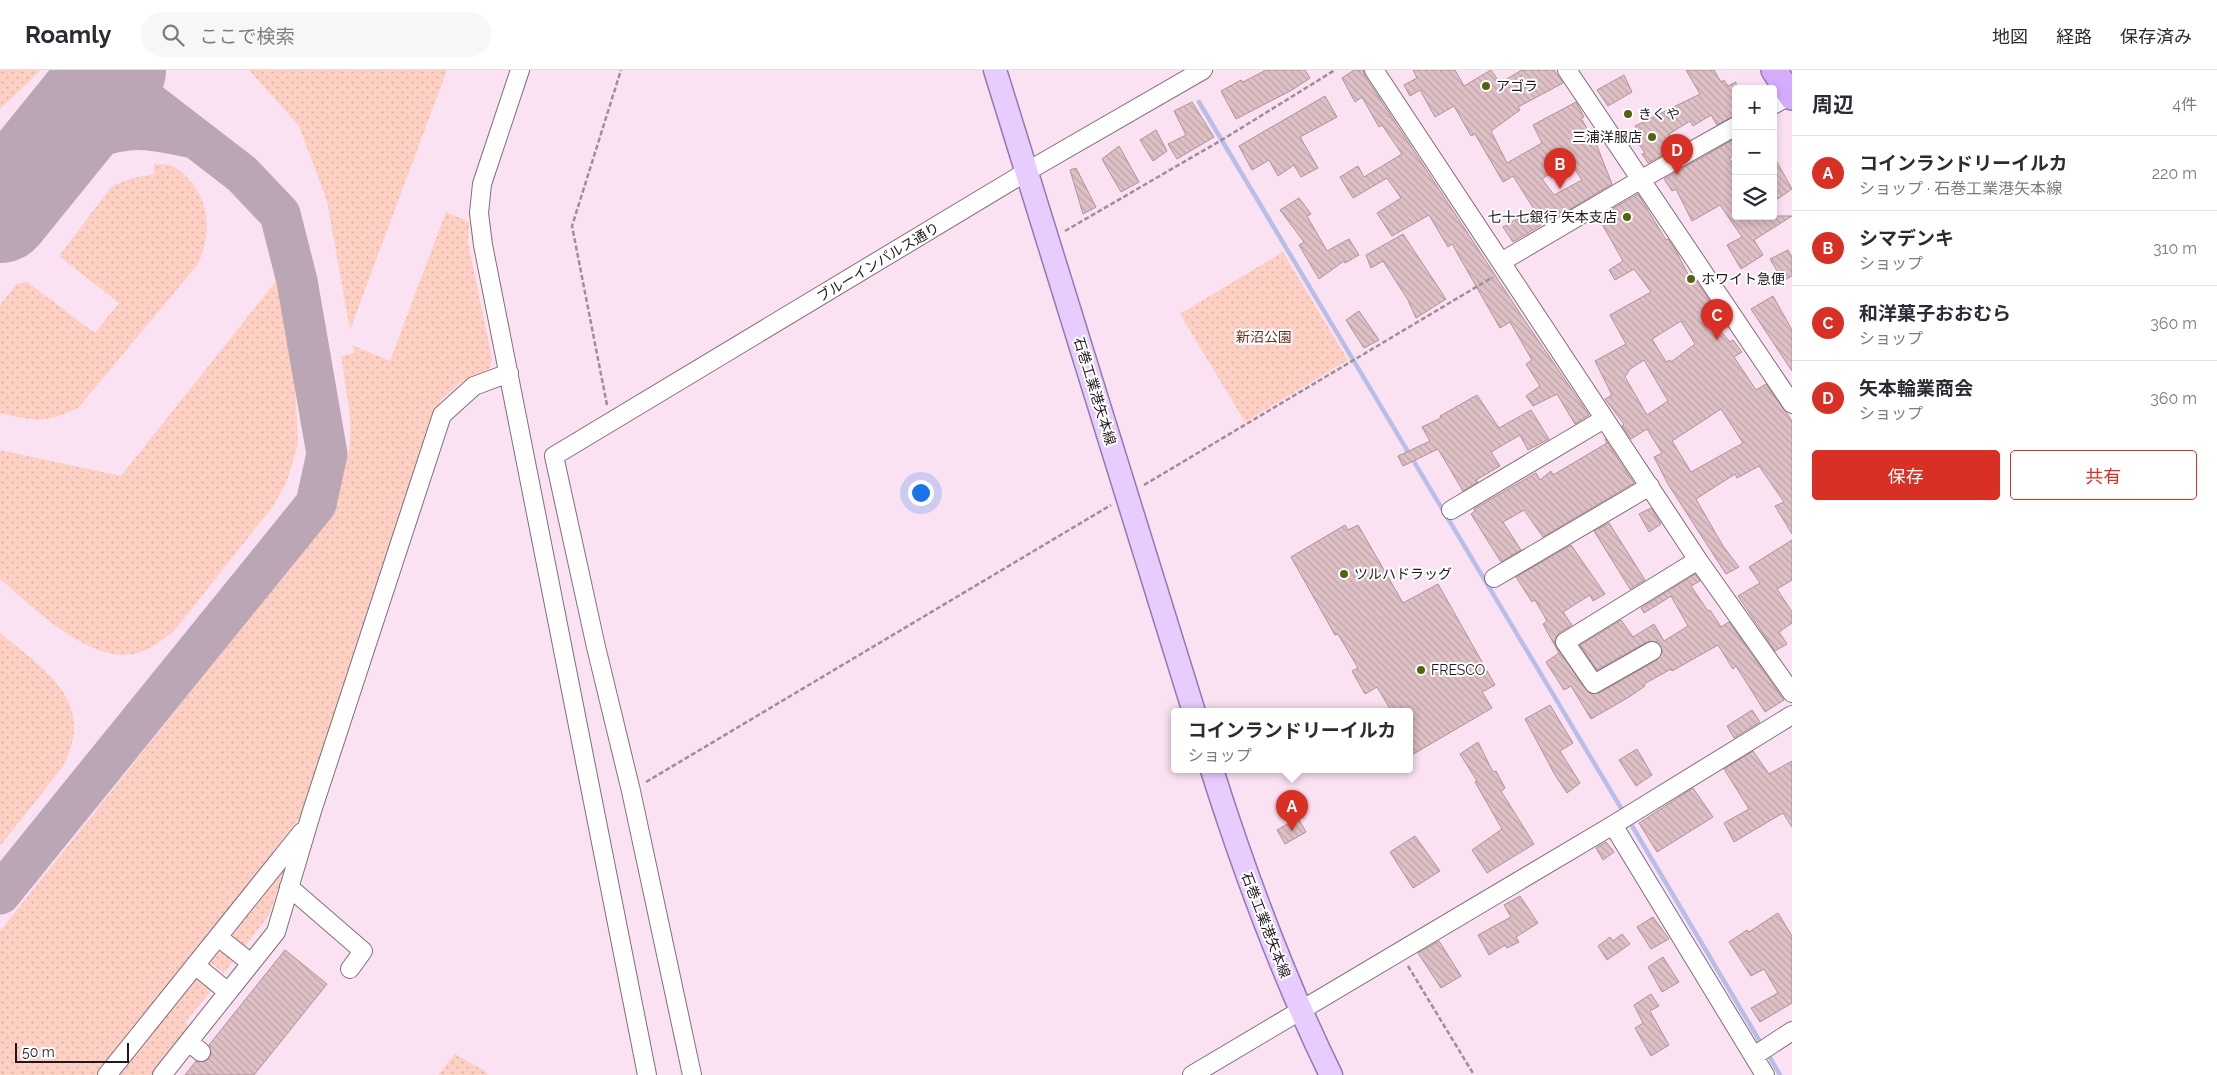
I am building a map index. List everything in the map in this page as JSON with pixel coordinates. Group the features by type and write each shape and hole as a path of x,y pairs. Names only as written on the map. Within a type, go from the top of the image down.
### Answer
{"highway":[{"path":"1774,70 1787,98"}],"main road":[{"name":"石巻工業港矢本線","path":"995,70 1193,708"},
{"name":"石巻工業港矢本線","path":"1213,773 1247,878 1300,1011 1331,1075"}],"street":[{"path":"520,70 482,184 478,213 647,1075"},
{"name":"ブルーインパルス通り","path":"631,791 596,647 554,456 1026,172 1203,70"},
{"path":"1374,70 1698,560 1792,693"},
{"path":"1567,70 1792,404"},
{"path":"1504,265 1640,180 1732,128"},
{"path":"162,1075 195,1047 228,992 276,932 309,824 442,415 474,386 508,373"},
{"path":"1451,510 1604,419"},
{"path":"1494,578 1650,486"},
{"path":"1652,651 1594,684 1566,642 1698,560"},
{"path":"1192,1075 1622,820 1792,715"},
{"path":"631,791 692,1075"},
{"path":"1622,820 1761,1051 1765,1075"},
{"path":"107,1075 309,824"},
{"path":"290,887 363,951 350,969"},
{"path":"218,937 251,963"},
{"path":"195,965 228,992"},
{"path":"1761,1051 1792,1032"}],"path":[{"path":"610,422 572,226 621,70"},
{"path":"1048,241 1215,144 1335,70"},
{"path":"631,791 1347,364 1504,265"},
{"path":"1400,952 1474,1075"}],"green space":[{"path":"0,70 41,70 0,109"},
{"path":"249,70 447,70 350,330 327,201 299,126"},
{"path":"154,164 170,165 178,169 189,179 202,199 207,220 207,231 198,264 78,408 57,417 39,420 0,413 0,305 17,284 27,282 95,333 119,303 59,256 112,186 133,178 154,174"},
{"path":"446,212 469,222 468,243 492,358 490,369 464,380 441,400 305,811 98,1075 0,1075 0,931 313,538 329,510 346,465 349,449 350,417 341,356 354,353 352,345 390,361"},
{"name":"新沼公園","path":"1283,252 1348,360 1245,422 1180,314"},
{"path":"280,276 294,361 298,444 287,481 274,505 174,631 138,653 120,655 101,651 82,643 46,618 0,579 0,450 121,476"},
{"path":"0,633 34,661 62,690 70,706 74,724 72,745 62,768 0,846"},
{"path":"291,853 269,915 243,949 226,936"},
{"path":"215,947 233,961 224,973 206,959"},
{"path":"194,973 214,988 185,1022 191,1028 154,1075 113,1075"},
{"path":"455,1054 485,1071 488,1075 438,1075"}],"building":[{"path":"1266,70 1305,70 1310,78 1292,90 1236,119 1221,91 1241,80 1243,82"},
{"path":"1354,70 1363,70 1365,76 1525,321 1589,415 1575,424 1557,394 1533,406 1526,396 1540,386 1526,364 1532,360 1510,322 1500,328 1452,244 1448,247 1429,215 1392,236 1377,213 1401,198 1387,178 1353,198 1340,177 1358,166 1364,177 1402,154 1382,125 1379,127 1362,97 1355,102 1342,78"},
{"path":"1413,70 1455,70 1464,86 1491,70 1500,83 1522,70 1554,70 1563,83 1518,107 1520,110 1491,131 1507,163 1542,143 1533,125 1576,102 1584,117 1581,118 1597,146 1612,184 1513,242 1503,227 1534,209 1513,176 1503,182 1475,134 1471,136 1454,106 1435,117 1420,90 1410,96 1404,85 1417,78","holes":["1569,161 1582,180 1554,195 1542,179"]},
{"path":"1686,70 1714,70 1721,82 1724,80 1728,86 1736,82 1736,85 1732,85 1732,117 1717,125 1711,115 1693,126 1690,121 1669,134 1678,147 1648,163 1642,154 1645,153 1635,138 1640,135 1635,126 1700,94"},
{"path":"1624,75 1632,92 1608,106 1597,90"},
{"path":"1325,96 1337,117 1300,137 1318,168 1301,177 1294,165 1278,176 1269,160 1252,170 1239,146"},
{"path":"1192,102 1214,137 1177,159 1168,144 1186,135 1174,111"},
{"path":"1156,130 1167,151 1153,161 1140,140"},
{"path":"1732,140 1732,157 1729,158 1732,163 1732,220 1777,220 1777,216 1792,216 1754,240 1763,255 1741,269 1727,245 1742,237 1720,205 1692,221 1676,189 1672,191 1664,179"},
{"path":"1119,146 1139,182 1121,192 1102,159"},
{"path":"1777,162 1792,189 1777,199"},
{"path":"1076,168 1096,207 1083,214 1070,170"},
{"path":"1638,194 1666,240 1668,239 1676,251 1691,280 1694,278 1715,308 1706,314 1730,342 1733,340 1742,352 1734,357 1756,390 1766,384 1792,421 1792,534 1775,506 1784,502 1759,466 1737,478 1735,474 1696,499 1723,546 1739,567 1726,574 1668,484 1654,457 1662,453 1647,429 1631,439 1622,426 1624,424 1605,399 1612,395 1595,361 1626,344 1610,315 1651,292 1634,269 1615,280 1609,270 1623,261 1598,217","holes":["1681,321 1695,344 1671,362 1670,360 1666,362 1652,339","1644,360 1668,401 1647,415 1625,377 1630,369","1721,409 1743,443 1691,472 1672,441"]},
{"path":"1299,198 1311,214 1307,216 1327,251 1349,239 1359,255 1345,263 1344,261 1319,279 1299,245 1304,242 1280,210"},
{"path":"1403,234 1446,299 1416,318 1408,300 1383,261 1371,268 1366,255"},
{"path":"1788,250 1792,257 1792,276 1783,281 1770,259"},
{"path":"1773,296 1792,330 1792,371 1751,309"},
{"path":"1359,311 1379,340 1364,348 1346,320"},
{"path":"1477,395 1499,428 1531,410 1549,439 1528,450 1520,435 1491,452 1500,466 1476,480 1478,482 1463,491 1438,449 1403,466 1398,456 1430,441 1422,427 1441,418 1440,416"},
{"path":"1605,439 1634,483 1543,537 1524,510 1503,522 1521,550 1501,562 1471,514 1475,511 1474,509 1536,473 1540,480 1551,471 1553,475 1607,443"},
{"path":"1651,508 1661,524 1649,532 1639,514"},
{"path":"1609,523 1645,580 1630,589 1594,531"},
{"name":"FRESCO","path":"1345,525 1348,530 1358,525 1403,603 1438,584 1495,685 1482,692 1492,708 1413,754 1413,708 1390,708 1377,687 1365,694 1352,671 1358,668 1338,634 1335,635 1291,557"},
{"path":"1792,540 1792,580 1777,589 1792,612 1792,623 1779,632 1787,644 1775,651 1738,596 1760,583 1749,567"},
{"path":"1571,545 1605,594 1593,601 1590,595 1563,612 1572,625 1559,633 1554,643 1589,693 1599,693 1657,660 1663,651 1657,642 1647,642 1597,670 1580,645 1621,620 1633,637 1654,624 1664,641 1688,626 1671,596 1644,613 1641,608 1695,574 1700,581 1691,586 1708,611 1710,610 1721,627 1729,622 1784,700 1765,712 1736,666 1733,669 1718,645 1672,671 1671,669 1644,684 1645,686 1629,697 1591,719 1571,686 1564,690 1546,662 1559,653 1543,624 1547,621 1535,600 1532,602 1516,577"},
{"path":"1550,705 1573,743 1560,751 1580,783 1567,793 1555,775 1525,719"},
{"path":"1752,710 1760,722 1734,738 1727,726"},
{"path":"1478,742 1493,772 1496,771 1505,788 1501,791 1534,844 1487,873 1472,850 1502,829 1475,782 1477,781 1460,754"},
{"path":"1637,749 1652,775 1636,786 1619,760"},
{"path":"1753,751 1769,774 1792,761 1792,827 1783,813 1734,842 1724,823 1749,809 1724,769"},
{"path":"1693,788 1713,817 1657,852 1639,823"},
{"path":"1298,818 1306,832 1285,844 1277,830"},
{"path":"1415,836 1440,871 1413,888 1390,852"},
{"path":"1606,842 1614,852 1603,860 1596,848"},
{"path":"1520,896 1538,923 1516,937 1519,942 1507,948 1505,945 1489,955 1478,935 1511,917 1504,905"},
{"path":"1778,913 1792,936 1792,1003 1760,1022 1751,1008 1778,993 1764,969 1751,976 1729,942 1747,930 1749,932"},
{"path":"1653,917 1669,939 1651,949 1637,927"},
{"path":"1622,934 1630,944 1607,960 1598,946 1610,937 1613,941"},
{"path":"1439,941 1461,976 1441,988 1418,953"},
{"path":"285,950 327,984 254,1075 185,1075 196,1061 204,1062 209,1058 211,1053 209,1045"},
{"path":"1663,957 1679,982 1662,992 1648,967"},
{"path":"1651,994 1659,1006 1650,1011 1669,1045 1651,1056 1635,1028 1643,1023 1634,1005"}],"waterway":[{"path":"1199,102 1624,813"},
{"path":"1628,819 1762,1045"},
{"path":"1766,1051 1780,1075"}],"taxiway":[{"path":"0,894 316,504 327,454 297,281 280,214 242,174 112,74"},
{"path":"33,172 78,145 115,132 145,130 194,138"}],"runway":[{"path":"0,212 115,70"}],"place":[{"name":"アゴラ","path":"1486,86"},
{"name":"きくや","path":"1628,114"},
{"name":"三浦洋服店","path":"1652,137"},
{"name":"矢本輪業商会","path":"1677,175"},
{"name":"シマデンキ","path":"1560,189"},
{"name":"七十七銀行 矢本支店","path":"1627,217"},
{"name":"ホワイト急便","path":"1691,279"},
{"name":"和洋菓子おおむら","path":"1717,340"},
{"name":"ツルハドラッグ","path":"1344,574"},
{"name":"FRESCO","path":"1421,670"},
{"name":"コインランドリーイルカ","path":"1292,831"}]}
